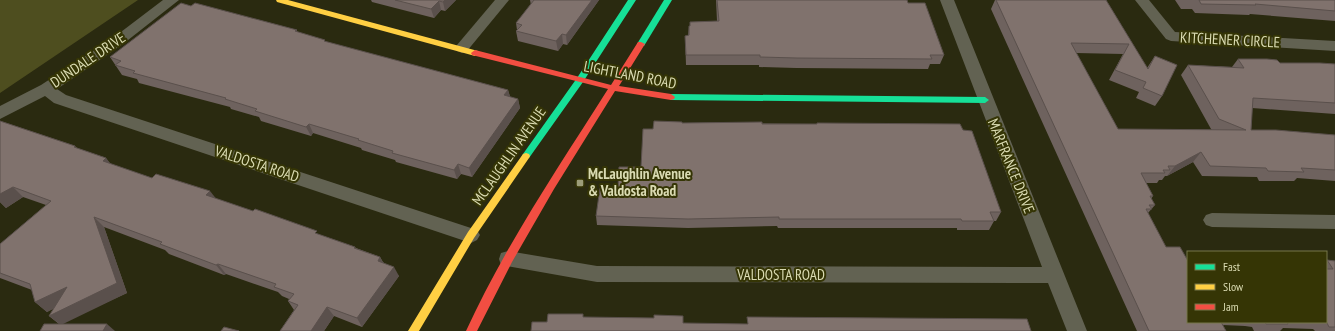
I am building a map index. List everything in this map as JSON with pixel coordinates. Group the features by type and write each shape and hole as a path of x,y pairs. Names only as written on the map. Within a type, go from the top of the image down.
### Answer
{"main road":[{"name":"LIGHTLAND ROAD","path":"280,0 304,3 554,74 614,88 677,98 985,100"},
{"name":"MCLAUGHLIN AVENUE","path":"413,331 471,235 580,80 632,0"},
{"path":"471,331 508,259 551,186 668,0"}],"street":[{"name":"DUNDALE DRIVE","path":"0,113 46,89 118,41 172,0"},
{"path":"462,48 502,0"},
{"name":"MARFRANCE DRIVE","path":"947,0 1077,331"},
{"name":"KITCHENER CIRCLE","path":"1142,0 1171,36 1335,46"},
{"name":"VALDOSTA ROAD","path":"46,89 60,99 471,235"},
{"path":"1212,220 1335,222"},
{"name":"VALDOSTA ROAD","path":"508,259 597,274 1056,275"}],"shaded area":[{"path":"0,0 138,0 0,93"}],"building":[{"path":"395,0 445,0 443,2 439,1 431,9"},
{"path":"534,0 592,0 566,35 562,34 556,41 516,31 522,25 516,23"},
{"path":"717,0 907,0 908,3 925,3 944,55 930,55 932,59 797,58 760,57 760,55 686,55 685,36 689,35 690,22 719,21"},
{"path":"996,0 1106,0 1148,69 1155,56 1177,65 1162,96 1143,88 1146,82 1115,70 1129,44 1071,43 1118,129 1246,130 1219,119 1188,65 1244,68 1238,59 1267,59 1277,60 1280,63 1335,64 1335,103 1253,98 1251,130 1276,130 1335,135 1335,170 1301,168 1304,172 1268,171 1266,168 1210,166 1201,152 1175,166 1168,166 1170,170 1163,170 1165,173 1141,173 1153,196 1150,196 1155,205 1149,205 1152,209 1146,209 1166,247 1180,247 1187,259 1187,323 1222,323 1226,331 1149,331"},
{"path":"1199,0 1335,0 1335,11 1255,4 1256,5 1201,4"},
{"path":"181,3 191,6 195,3 297,30 295,31 325,40 324,41 508,90 504,95 518,99 469,168 458,164 454,170 392,153 393,151 358,140 359,139 309,124 306,127 255,111 257,109 225,99 226,98 133,73 135,71 115,65 121,61 110,57"},
{"path":"0,121 75,146 74,147 106,158 103,161 152,178 156,174 210,191 206,195 253,211 255,209 317,231 315,233 380,257 378,261 394,267 357,318 327,307 311,331 280,331 298,305 288,301 294,294 274,287 276,284 218,264 216,265 160,244 162,242 94,217 117,283 49,316 67,287 35,302 30,284 0,273 0,244 51,201 13,187 0,194"},
{"path":"654,121 682,123 762,122 762,124 960,124 963,130 972,131 1001,212 990,212 994,221 962,221 961,219 779,219 779,217 688,219 596,216 600,188 618,188 619,167 641,167 643,129 653,129"},
{"path":"1327,260 1335,261 1335,327 1329,327 1327,323 1327,269 1333,269"},
{"path":"548,314 583,314 583,317 654,318 654,315 683,316 683,323 748,324 747,317 1027,319 1031,331 531,331 532,322 547,322"},
{"path":"1266,323 1288,324 1266,324"},
{"path":"44,324 107,324 103,331 40,331"},
{"path":"224,327 239,331 221,331"}],"traffic: fast":[{"path":"526,156 580,80 632,0"},
{"path":"641,44 668,0"},
{"path":"671,97 985,100"}],"traffic: slow":[{"path":"280,0 475,53"},
{"path":"413,331 471,235 526,156"}],"traffic: jam":[{"path":"471,331 508,259 551,186 641,44"},
{"path":"475,53 614,88 671,97"}],"place":[{"name":"McLaughlin Avenue & Valdosta Road","path":"580,183"}]}
